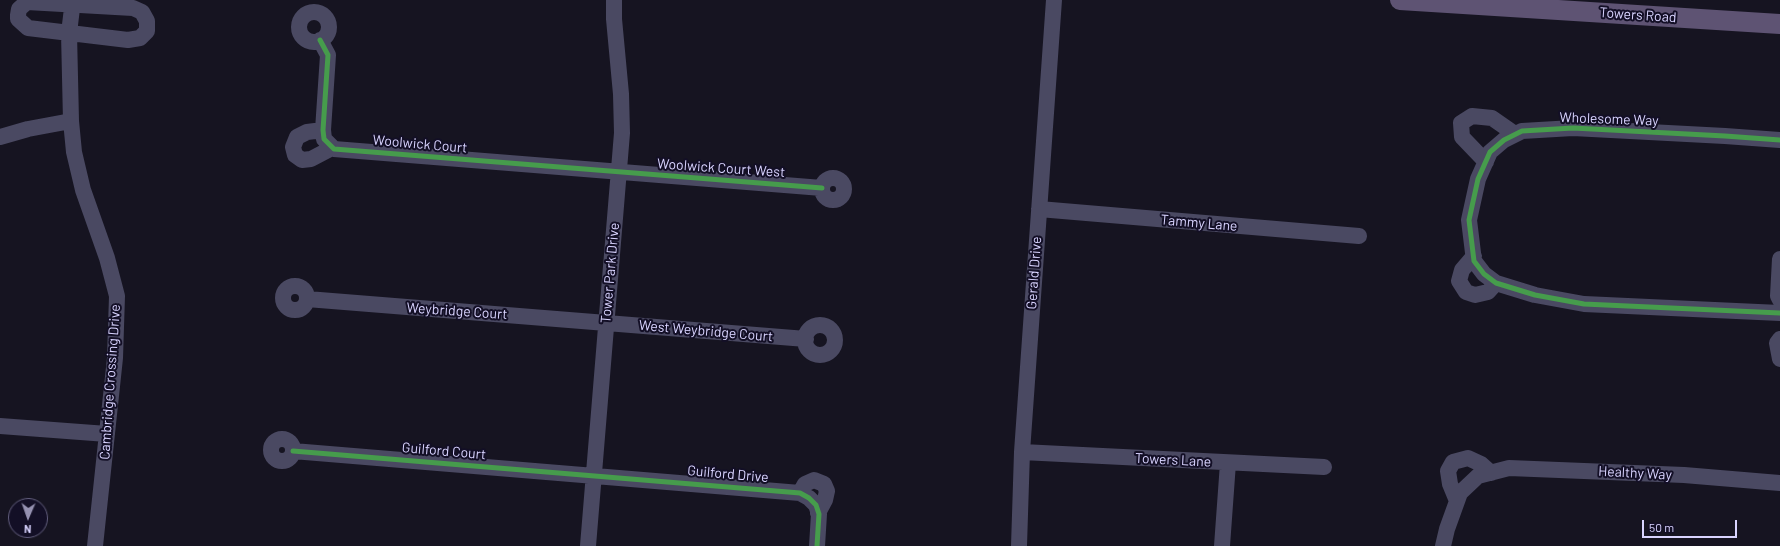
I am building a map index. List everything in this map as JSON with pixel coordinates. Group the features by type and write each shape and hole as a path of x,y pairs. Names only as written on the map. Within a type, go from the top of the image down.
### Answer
{"main road":[{"name":"Towers Road","path":"1400,0 1780,24"}],"street":[{"name":"Tower Park Drive","path":"588,546 622,133 621,94 614,19 614,0"},
{"name":"Gerald Drive","path":"1019,546 1022,452 1038,209 1054,0"},
{"path":"27,2 73,2 133,8 142,12 147,21 146,31 140,38 128,40 28,28 18,20 19,8 27,2"},
{"name":"Cambridge Crossing Drive","path":"73,2 69,33 71,121 74,152 83,190 107,258 117,296 115,358 95,546"},
{"path":"320,40 328,55 323,130 324,139 332,148 311,159 302,160 296,155 293,147 297,137 307,132 323,130"},
{"path":"1486,162 1462,137 1461,123 1472,116 1492,118 1515,134"},
{"path":"0,137 28,129 71,121"},
{"name":"Wholesome Way","path":"1780,140 1573,128 1522,131 1504,140 1490,152 1478,179 1469,220 1474,261 1484,274 1496,282 1535,295 1584,304 1780,313"},
{"name":"Woolwick Court","path":"332,148 618,172"},
{"name":"Woolwick Court West","path":"618,172 822,188"},
{"name":"Tammy Lane","path":"1038,209 1359,236"},
{"path":"1474,256 1462,270 1459,281 1466,292 1475,296 1488,292 1496,282"},
{"path":"1780,259 1778,296 1780,300"},
{"name":"Weybridge Court","path":"308,299 606,323"},
{"name":"West Weybridge Court","path":"606,323 806,339"},
{"path":"1780,338 1777,343 1780,359"},
{"path":"0,426 107,434"},
{"name":"Guilford Court","path":"293,451 593,475"},
{"name":"Towers Lane","path":"1022,452 1324,467"},
{"path":"1457,501 1450,484 1448,471 1453,462 1468,458 1481,464 1491,473"},
{"path":"1222,546 1228,463"},
{"name":"Healthy Way","path":"1443,546 1447,529 1460,493 1478,476 1509,468 1684,475 1780,483"},
{"name":"Guilford Drive","path":"593,475 800,493 809,498 816,506 818,512 817,546"}],"cycle path":[{"path":"320,40 328,55 323,130 324,139 334,149 822,188"},
{"path":"1780,140 1573,128 1522,131 1504,140 1490,152 1478,179 1469,220 1474,261 1484,274 1496,283 1535,295 1584,304 1780,313"},
{"path":"293,451 800,493 809,498 816,505 819,514 817,546"}]}
